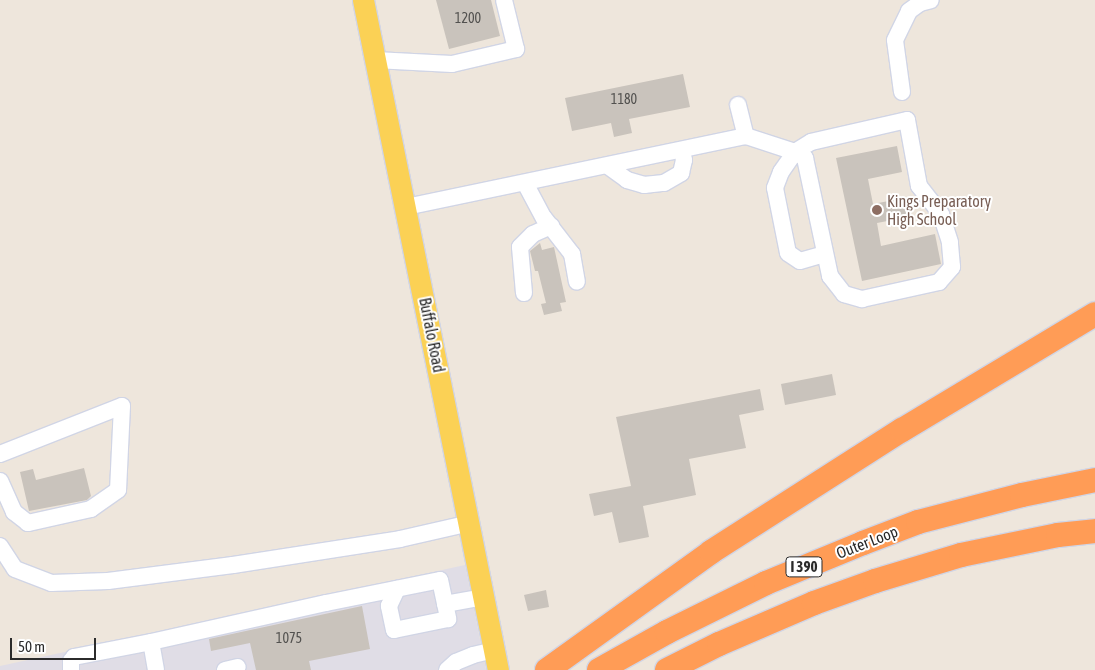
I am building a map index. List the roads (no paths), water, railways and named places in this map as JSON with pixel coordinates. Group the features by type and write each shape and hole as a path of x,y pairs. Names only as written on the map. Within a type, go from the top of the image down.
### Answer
{"highway":[{"path":"547,670 711,552 902,430 1095,314"},
{"path":"1022,495 1095,466"},
{"name":"Outer Loop","path":"599,670 667,632 766,583 918,522 1022,495 1095,480"},
{"name":"I 390","path":"667,670 719,644 797,610 874,581 961,555 1058,535 1095,531"}],"main road":[{"name":"Buffalo Road","path":"364,0 496,660"}],"lane":[{"path":"375,60 452,64 516,49 504,0"},
{"path":"902,92 895,40 909,11 920,3 931,0"},
{"path":"738,105 746,136"},
{"path":"406,207 746,136 795,152 805,158 830,276 844,294 862,299 940,282 952,267 950,242 940,214 919,186 907,120 811,142 795,152 781,172 775,188 788,253 800,261 824,254"},
{"path":"608,166 627,180 644,184 664,183 681,173 684,160 682,150"},
{"path":"524,183 530,196 572,254 577,282"},
{"path":"524,293 520,246 533,234 551,226"},
{"path":"0,454 122,406 118,490 91,508 28,523 14,512 0,481"},
{"path":"0,546 15,569 51,583 108,580 232,565 400,539 470,523"},
{"path":"71,670 71,661 74,657 151,642 397,589 440,580 448,618 394,630 389,606 397,589"},
{"path":"445,604 483,597"},
{"path":"151,642 156,670"},
{"path":"447,670 456,662 473,655 496,660"}],"place":[{"name":"Kings Preparatory High School","path":"877,210"}]}
